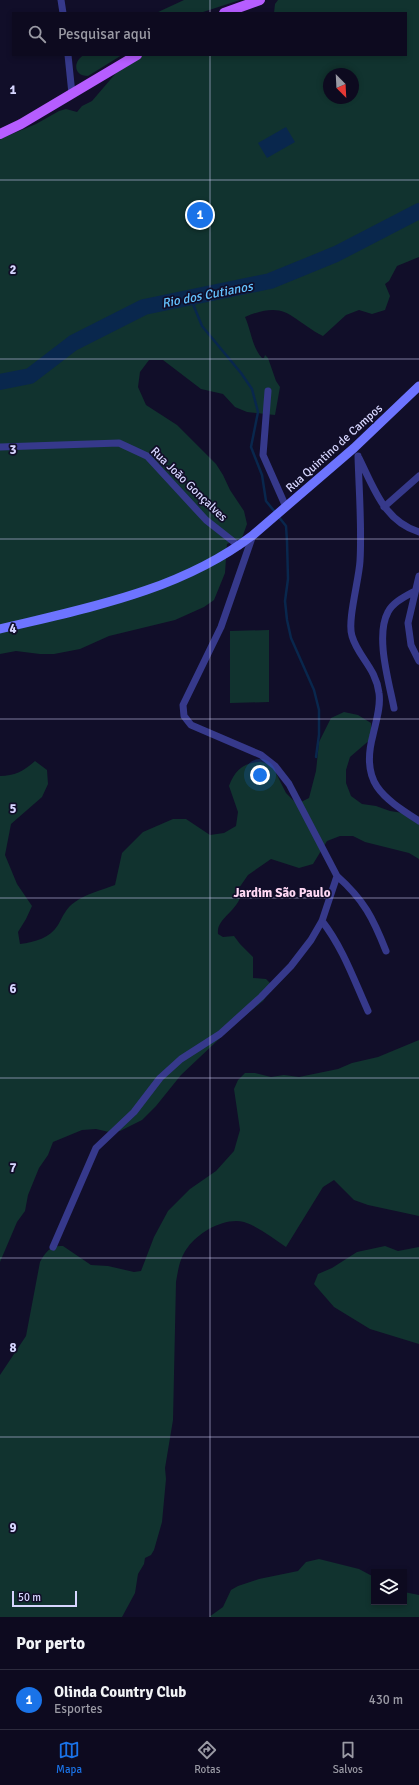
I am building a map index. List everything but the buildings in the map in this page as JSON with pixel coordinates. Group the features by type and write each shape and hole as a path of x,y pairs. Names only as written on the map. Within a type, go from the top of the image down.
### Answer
{"main road":[{"path":"227,12 257,0"},
{"path":"0,134 21,124 135,56"},
{"name":"Rua Quintino de Campos","path":"0,629 104,604 162,585 208,564 253,536 285,508 356,452 419,386"}],"street":[{"path":"61,0 62,12"},
{"path":"68,56 72,94"},
{"path":"268,391 263,455 285,508"},
{"name":"Rua João Gonçalves","path":"0,447 119,442 146,456 206,520 239,546"},
{"path":"356,452 384,507 410,529 419,532"},
{"path":"356,452 360,562 351,625 352,636 375,675 380,694 378,713 370,745 368,762 372,778 385,797 419,821"},
{"path":"384,507 419,476"},
{"path":"253,536 221,627 184,705 184,716 191,725 261,755 276,766 289,784 337,876 356,893 366,907 377,928 386,951"},
{"path":"419,576 408,623 410,645 419,661"},
{"path":"394,708 384,652 383,628 388,611 398,601 415,591"},
{"path":"53,1247 96,1148 134,1112 160,1078 181,1060 220,1034 261,997 291,966 311,940 322,921 337,876"},
{"path":"322,921 342,951 368,1011"}],"green space":[{"path":"184,0 240,0 203,12 158,12"},
{"path":"278,0 419,0 419,257 397,266 389,281 385,284 390,296 385,310 372,314 359,310 346,315 323,336 287,313 279,311 270,310 245,317 256,349 262,358 264,358 265,355 268,358 276,381 280,387 275,415 247,412 235,407 223,394 201,389 163,360 149,360 140,372 138,387 146,405 177,425 216,464 230,490 244,511 247,524 242,538 227,544 225,573 214,600 204,607 175,620 109,636 80,649 54,654 16,651 0,654 0,139 36,124 59,111 66,109 77,112 82,106 92,101 116,73 134,56 407,56 407,12 274,12 275,4"},
{"path":"83,56 120,56 88,76 80,74 77,71 76,64"},
{"path":"269,630 269,702 230,703 230,631"},
{"path":"344,712 358,715 371,723 372,738 350,757 346,770 346,783 351,796 362,804 403,813 419,821 419,859 409,853 365,842 353,836 340,836 327,841 313,864 299,868 271,859 248,875 239,888 242,892 240,899 220,924 218,934 223,937 234,936 253,957 253,978 266,979 270,983 269,992 263,1001 237,1022 181,1075 156,1106 142,1120 120,1131 109,1132 96,1129 82,1130 53,1142 48,1155 39,1168 28,1195 25,1211 17,1222 0,1262 0,776 19,772 27,768 35,761 47,770 48,784 42,797 11,824 5,855 17,884 32,906 18,932 20,944 42,939 55,929 63,915 72,904 89,894 115,885 122,853 143,832 173,819 186,819 210,835 224,833 236,826 238,812 229,786 233,776 243,766 258,762 268,764 273,767 286,793 297,804 309,798 316,771 319,742 331,718"},
{"path":"419,1040 419,1216 368,1205 354,1200 334,1180 323,1187 286,1247 255,1227 244,1222 237,1221 213,1227 193,1241 181,1259 176,1282 173,1420 165,1468 166,1479 162,1522 154,1550 151,1555 145,1558 144,1564 138,1574 135,1593 122,1617 0,1617 0,1375 26,1336 40,1262 44,1255 52,1248 63,1246 91,1265 108,1266 134,1272 141,1271 154,1237 168,1211 190,1189 216,1171 234,1151 240,1130 234,1089 238,1080 245,1073 255,1073 271,1077 284,1075 299,1077 338,1069 352,1063 378,1057"},
{"path":"385,1246 398,1251 419,1247 419,1344 370,1329 334,1307 314,1284 318,1274 332,1268 357,1252"},
{"path":"319,1559 359,1569 371,1575 371,1605 407,1605 407,1593 419,1595 419,1617 209,1617 223,1607 231,1590 238,1586 259,1579 298,1571 306,1562"}],"water":[{"path":"286,127 295,142 267,158 258,143"}],"waterway":[{"name":"Rio dos Cutianos","path":"0,382 30,376 73,343 144,307 270,281 336,254 419,211"},
{"path":"193,297 193,304 202,326 241,373 252,389 258,412 251,447 262,475 266,501 275,512"},
{"path":"278,516 286,526 288,579 285,601 287,620 291,638 314,690 319,710 319,735 316,757"}],"place":[{"name":"Olinda Country Club","path":"200,215"}],"district":[{"name":"Jardim São Paulo","path":"282,892"}]}
